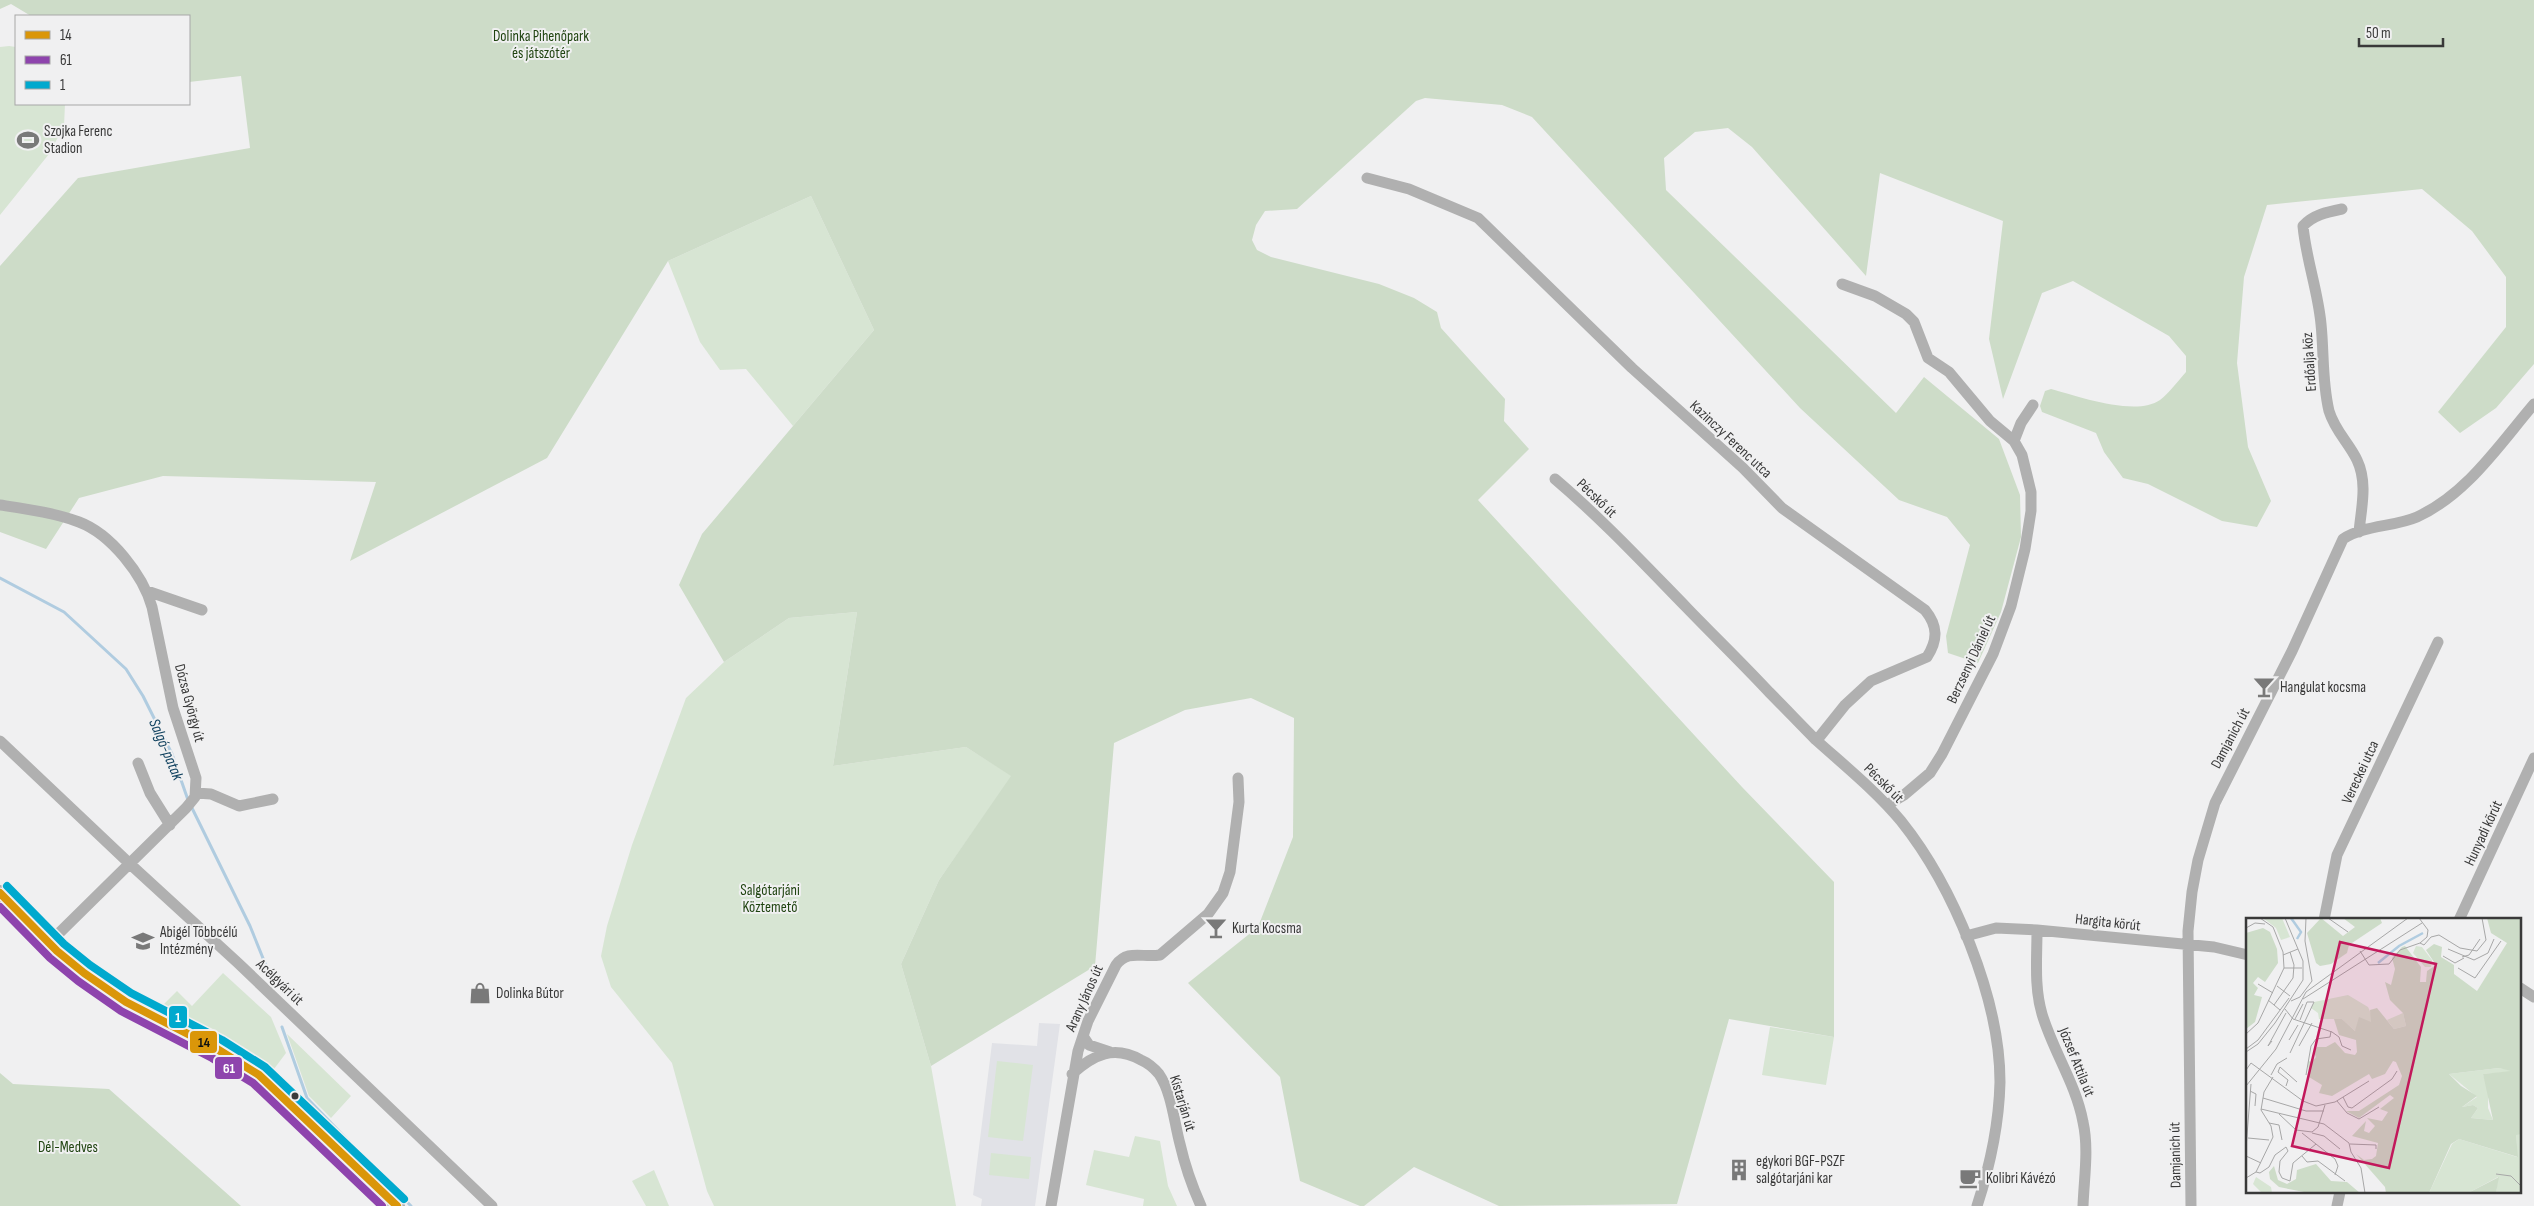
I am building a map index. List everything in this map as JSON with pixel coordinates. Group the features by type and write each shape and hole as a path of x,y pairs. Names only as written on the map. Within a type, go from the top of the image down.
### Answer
{"main road":[{"path":"0,893 49,943 84,972 126,1002 217,1049 259,1076 397,1206"}],"street":[{"name":"Kazinczy Ferenc utca","path":"1367,178 1409,189 1478,218 1630,366 1743,468 1782,508 1925,610 1934,623 1936,634 1927,656 1871,681 1845,705 1817,740"},
{"name":"Erdőalja köz","path":"2342,209 2321,214 2308,220 2303,226 2321,323 2322,376 2329,410 2338,434 2358,461 2361,474 2363,503 2359,532"},
{"name":"Berzsenyi Dániel út","path":"1842,284 1875,296 1906,314 1919,330 1928,358 1949,372 1990,421 2014,441 2027,471 2031,492 2032,511 2025,549 2004,628 1993,654 1930,773 1887,805"},
{"name":"Damjanich út","path":"2192,1206 2188,945 2194,880 2204,835 2215,803 2296,642 2341,542 2346,537 2359,532 2405,521 2449,499 2470,479 2534,404"},
{"path":"2014,441 2021,423 2033,405"},
{"name":"Pécskő út","path":"1555,479 1631,551 1817,740 1887,805 1919,846 1940,878 1966,936 1993,1023 1999,1063 1995,1133 1977,1206"},
{"name":"Dózsa György út","path":"0,504 80,522 98,534 128,561 147,591 173,708 196,778 192,801"},
{"path":"147,591 202,610"},
{"name":"Vereckei utca","path":"2324,918 2337,855 2438,642"},
{"name":"Acélgyári út","path":"0,741 130,864 238,962 492,1206"},
{"name":"Hunyadi körút","path":"2460,918 2534,758"},
{"path":"138,763 150,793 170,825"},
{"name":"Arany János út","path":"1051,1206 1072,1074 1083,1036 1116,965 1122,957 1130,954 1150,957 1160,955 1208,914 1223,893 1230,872 1238,802 1238,778"},
{"path":"49,943 170,825 192,801 211,794 239,806 273,799"},
{"name":"Hargita körút","path":"1966,936 1996,928 2037,930 2214,947 2246,955"},
{"name":"József Attila út","path":"2037,930 2037,987 2042,1013 2076,1097 2083,1122 2086,1143 2083,1206"},
{"path":"2522,989 2534,997"},
{"name":"Kistarján út","path":"1083,1036 1089,1045 1110,1052 1126,1052 1150,1064 1160,1075 1170,1102 1189,1179 1201,1206"},
{"path":"1072,1074 1094,1058 1110,1052"}],"shaded area":[{"path":"1039,1023 1060,1024 1035,1206 981,1206 982,1199 973,1195 992,1043 1037,1046"}],"green space":[{"name":"Dolinka Pihenőpark és játszótér","path":"0,0 2534,0 2534,364 2496,408 2460,433 2438,412 2506,327 2506,277 2472,231 2422,189 2267,205 2244,277 2237,363 2248,447 2271,501 2257,527 2222,521 2148,484 2123,478 2104,452 2096,433 2042,412 2040,406 2045,391 2051,389 2106,404 2122,406 2149,405 2160,400 2186,372 2186,356 2169,336 2073,281 2042,293 2003,399 1989,339 2003,221 1880,173 1866,276 1752,147 1728,128 1695,132 1664,158 1666,190 1896,413 1924,377 1999,439 2020,495 2021,537 2001,612 1978,663 1948,653 1946,636 1970,545 1947,517 1899,500 1800,408 1532,117 1502,105 1425,98 1416,101 1297,209 1265,211 1256,225 1252,240 1257,250 1271,257 1379,284 1414,298 1437,312 1441,328 1505,399 1504,421 1529,449 1478,500 1742,787 1834,882 1834,1037 1729,1019 1677,1204 1499,1206 1414,1167 1364,1206 1360,1206 1300,1181 1280,1077 1188,983 1258,927 1293,837 1294,718 1251,698 1185,710 1114,743 1095,966 931,1066 901,964 939,880 1011,776 966,747 833,766 857,612 789,618 724,662 679,585 702,534 874,330 811,196 668,261 547,458 350,561 376,482 163,476 79,498 46,549 0,532 0,266 78,178 250,148 241,76 190,82 190,15 29,15 11,4 0,9"},
{"name":"Szojka Ferenc Stadion","path":"0,47 15,47 15,105 65,105 64,126 49,154 0,215"},
{"path":"811,196 874,330 793,426 746,369 720,370 700,342 668,261"},
{"name":"Salgótarjáni Köztemető","path":"857,612 833,766 966,747 1012,776 939,880 901,964 931,1066 956,1206 714,1206 707,1191 672,1063 611,987 601,956 607,926 632,845 686,698 724,662 789,618"},
{"path":"223,973 271,1017 286,1053 274,1069 158,1010 177,991 192,1006"},
{"path":"1770,1027 1834,1037 1826,1085 1762,1075"},
{"path":"287,1034 351,1096 331,1118 309,1096"},
{"path":"997,1061 1033,1065 1023,1141 988,1137"},
{"name":"Dél-Medves","path":"0,1073 13,1084 109,1089 241,1206 0,1206"},
{"path":"1135,1136 1160,1141 1168,1186 1177,1206 1143,1206 1144,1199 1086,1185 1094,1150 1129,1157"},
{"path":"991,1153 1031,1157 1029,1179 989,1175"},
{"path":"654,1170 669,1206 646,1206 632,1181"}],"waterway":[{"name":"Salgó-patak","path":"0,578 64,612 126,669 143,696 172,754 188,800"},
{"name":"Salgó-patak","path":"191,806 250,926 269,973"},
{"name":"Salgó-patak","path":"282,1027 307,1098 411,1206"}],"transit line":[{"name":"1","path":"7,886 64,944 90,965 131,993 222,1040 265,1067 404,1199"},
{"name":"14","path":"0,893 57,951 84,973 126,1002 217,1049 259,1075 397,1206"},
{"name":"61","path":"0,907 50,958 78,981 121,1011 212,1058 253,1083 382,1206"}],"place":[{"name":"Szojka Ferenc Stadion","path":"28,140"},
{"name":"Hangulat kocsma","path":"2264,687"},
{"name":"Kurta Kocsma","path":"1216,928"},
{"name":"Abigél Többcélú Intézmény","path":"143,941"},
{"name":"Dolinka Bútor","path":"480,993"},
{"name":"egykori BGF-PSZF salgótarjáni kar","path":"1739,1170"},
{"name":"Kolibri Kávézó","path":"1970,1178"}]}
